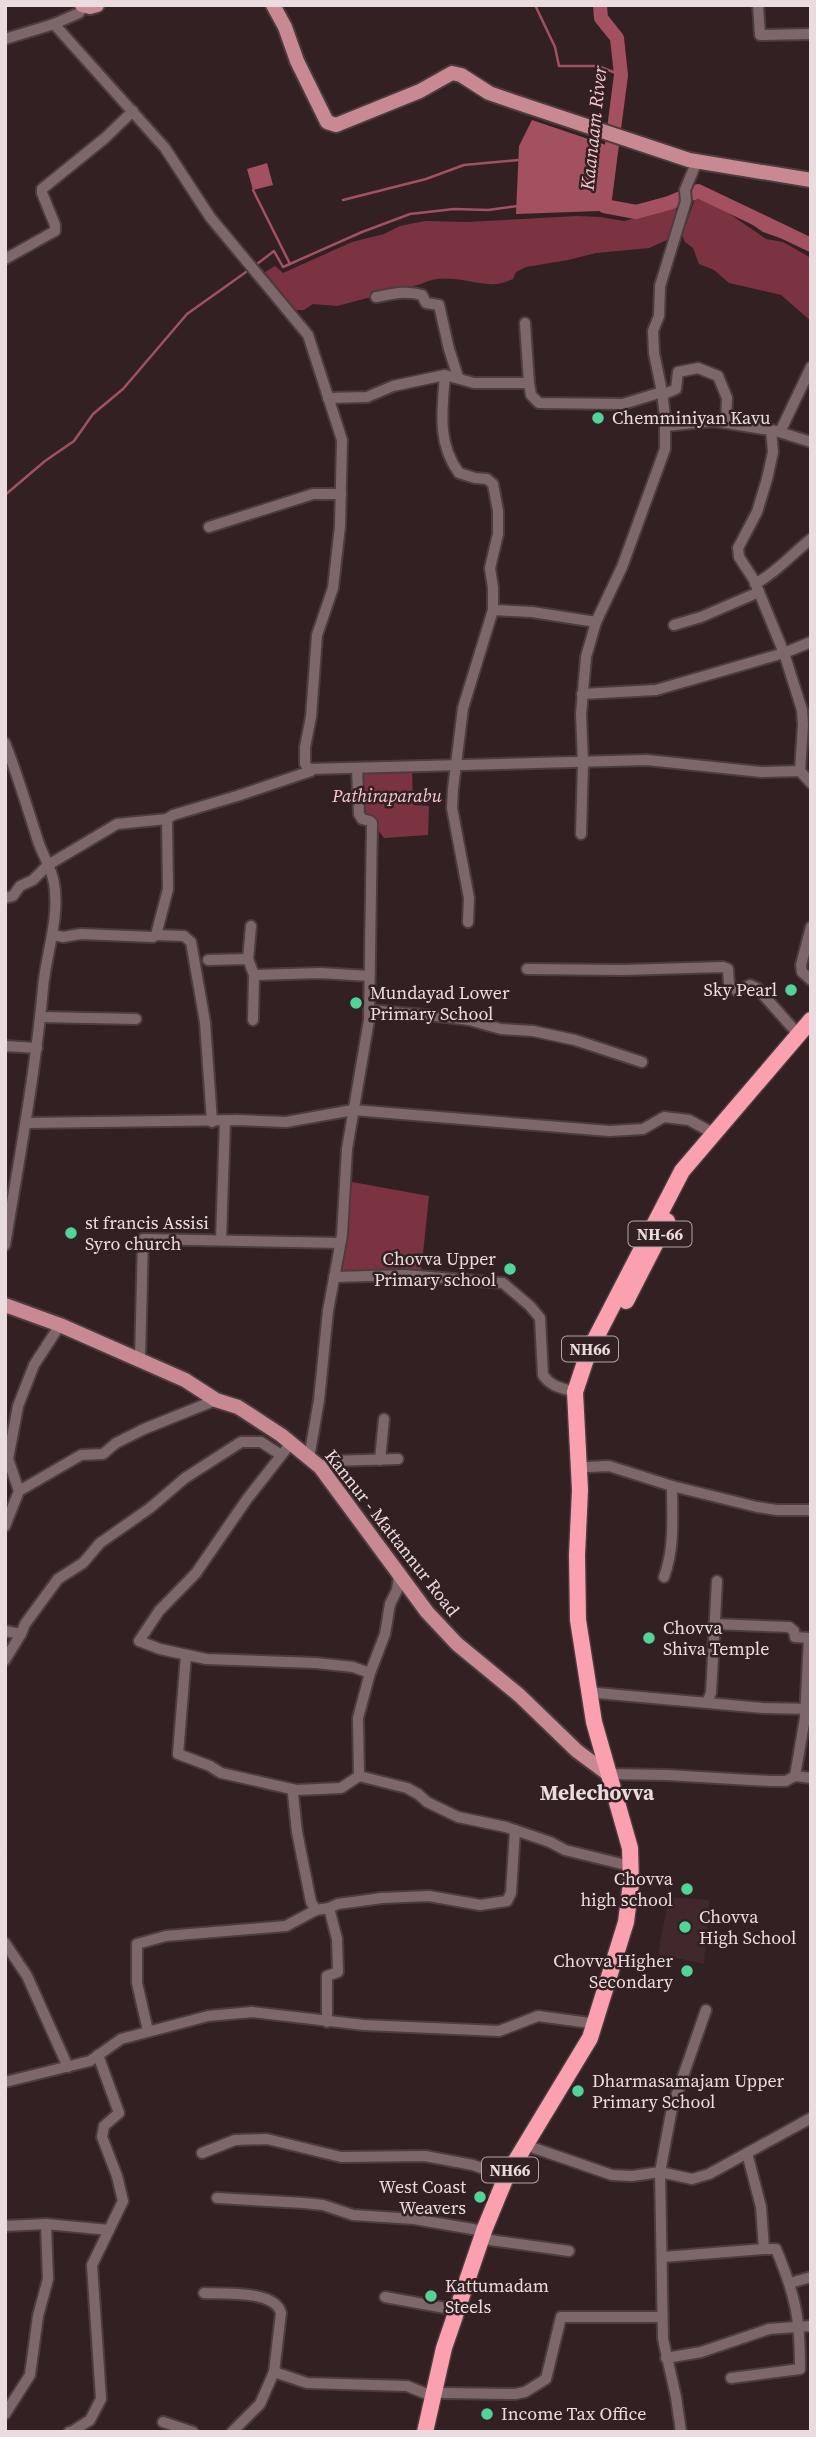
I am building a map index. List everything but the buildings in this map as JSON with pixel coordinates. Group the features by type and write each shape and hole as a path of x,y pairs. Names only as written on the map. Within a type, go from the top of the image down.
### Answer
{"highway":[{"name":"NH66","path":"425,2432 506,2177 530,2146 592,2050 602,2029 627,1942 630,1848 601,1743 578,1609 583,1467 575,1392 588,1353 682,1171 713,1133 805,1035 811,1020"},
{"name":"NH-66","path":"583,1467 583,1405 587,1376 644,1268 680,1192 699,1162 729,1124 765,1090 805,1035"},
{"name":"NH66","path":"435,2432 440,2386 456,2309 530,2146 597,2024 626,1922"}],"main road":[{"path":"273,5 285,27 297,61 330,125 336,125 410,95 452,73 461,75 489,93 697,161 811,180"},
{"name":"Kannur - Mattannur Road","path":"5,1305 60,1325 185,1380 216,1400 238,1407 292,1443 315,1463 427,1612 457,1644 519,1695 577,1751 608,1774"},
{"path":"577,1751 594,1749 601,1743"}],"street":[{"path":"758,5 760,35 811,34"},
{"path":"5,39 54,24 79,13 87,6"},
{"path":"54,24 165,148 210,217 308,335 342,440 340,526 333,588 317,635 311,717 305,747 305,764 311,771"},
{"path":"5,259 55,231 43,189 133,111"},
{"path":"581,834 582,694 586,657 596,622 622,567 665,449 662,393 653,346 653,331 659,316 660,286 697,161"},
{"path":"376,297 414,292 422,295 426,303 439,305 458,377"},
{"path":"525,323 531,395 539,403 623,404 676,389 678,372 698,369 718,376 727,398 726,423"},
{"path":"811,367 776,431 767,479 757,512 738,548 738,557 757,588 784,653 802,710 800,771 811,783"},
{"path":"328,398 367,397 393,386 445,376 474,383 529,383"},
{"path":"445,376 442,421 444,444 458,473 487,479 492,484 496,496 498,534 490,568 493,610 465,698 455,767 452,808 469,898 468,922"},
{"path":"665,426 713,421 776,431 811,442"},
{"path":"209,527 313,494 341,494"},
{"path":"674,625 701,617 757,588 784,560 811,539"},
{"path":"493,610 532,612 596,622"},
{"path":"582,694 656,690 705,678 811,642"},
{"path":"5,743 54,882 53,935 5,1245"},
{"path":"5,898 13,896 20,886 33,880 48,865 117,824 167,819 311,771 647,760 761,772 800,771"},
{"path":"358,768 359,814 362,819 372,823 369,1010 367,1040 346,1149 340,1243 319,1400 315,1463 398,1459"},
{"path":"156,935 168,889 167,819"},
{"path":"251,926 248,959 254,975 253,1020"},
{"path":"811,927 801,965 802,972 811,980"},
{"path":"53,935 184,936 191,942 205,1022 212,1122"},
{"path":"208,960 248,959"},
{"path":"527,969 723,967 728,969 729,984 737,991 750,985 757,988 805,1035"},
{"path":"254,975 320,972 369,976"},
{"path":"369,1010 458,1018 501,1029 533,1031 575,1040 642,1062"},
{"path":"41,1017 136,1019"},
{"path":"5,1046 37,1048"},
{"path":"26,1123 286,1122 353,1110 609,1131 643,1129 664,1118 690,1120 713,1133"},
{"path":"221,1240 225,1121"},
{"path":"140,1360 143,1239 340,1243"},
{"path":"334,1277 405,1275 503,1283 540,1318 543,1375 548,1383 575,1392"},
{"path":"19,1491 8,1459 18,1406 34,1365 60,1325"},
{"path":"5,1526 19,1491 81,1455 103,1454 116,1443 144,1429 216,1400"},
{"path":"380,1460 384,1419"},
{"path":"5,1660 25,1624 58,1579 83,1563 100,1543 150,1508 185,1478 242,1441 261,1442 281,1455"},
{"path":"292,1443 247,1499 196,1573 159,1611 139,1638 142,1644 148,1646 220,1660 342,1666 370,1673"},
{"path":"583,1467 609,1466 672,1486 757,1507 811,1510"},
{"path":"664,1577 672,1534 672,1486"},
{"path":"359,1776 358,1718 370,1673 385,1634 390,1604 397,1590 399,1576"},
{"path":"706,1702 711,1693 717,1581"},
{"path":"714,1624 789,1627 794,1631 795,1637 809,1638 808,1709 795,1776"},
{"path":"5,1631 21,1634"},
{"path":"186,1654 178,1754 221,1773 296,1790 341,1788 359,1776 407,1787 427,1802 458,1817 515,1830 565,1850 630,1866"},
{"path":"592,1692 763,1708 808,1709"},
{"path":"608,1774 667,1774 770,1781 786,1781 795,1776 811,1778"},
{"path":"296,1790 293,1794 299,1844 310,1897 316,1910"},
{"path":"148,2031 137,1983 137,1944 166,1936 286,1926 316,1910 382,1898 429,1896 480,1905 506,1901 510,1893 515,1830"},
{"path":"327,2022 327,1976 338,1972 337,1939 329,1908"},
{"path":"5,1943 27,1976 68,2067"},
{"path":"681,2432 666,2358 662,2317 660,2172 672,2108 706,2010"},
{"path":"5,2082 90,2061 121,2039 208,2016 252,2012 327,2022 499,2031 538,2016 597,2024"},
{"path":"69,2432 90,2420 101,2399 92,2265 124,2202 102,2137 104,2126 119,2113 98,2055"},
{"path":"530,2146 612,2175 632,2176 660,2172 692,2179 709,2174 811,2118"},
{"path":"202,2153 235,2140 267,2139 341,2157 425,2156 473,2165 506,2177"},
{"path":"747,2153 761,2207 764,2249"},
{"path":"217,2198 323,2205 353,2215 414,2219 569,2251"},
{"path":"5,2226 46,2224 109,2230"},
{"path":"5,2414 30,2375 38,2316 48,2279 46,2224"},
{"path":"663,2257 776,2249 805,2326 800,2369 731,2378"},
{"path":"790,2284 811,2277"},
{"path":"204,2294 248,2295 276,2303 280,2307 274,2372 260,2403 232,2432"},
{"path":"385,2297 456,2309"},
{"path":"274,2372 307,2383 440,2386 515,2394 525,2392 545,2378 561,2317 662,2317"},
{"path":"666,2358 701,2352 769,2329 805,2326"},
{"path":"163,2422 192,2432"}],"shaded area":[{"path":"532,120 612,147 599,211 516,214 519,146"},
{"path":"267,163 273,185 253,190 247,169"},
{"path":"749,209 759,219 811,242 811,249 763,232 747,221"},
{"name":"Chovva High School","path":"669,1897 709,1900 704,1964 658,1954"}],"green space":[{"path":"705,197 766,239 783,242 811,258 811,321 781,295 729,283 714,270 699,264 693,248 685,242 682,235 695,199"},
{"path":"676,207 676,219 669,239 649,248 596,253 526,267 516,272 513,279 499,284 438,279 337,306 313,304 304,310 296,310 265,272 275,266 283,273 352,242 384,234 400,226 425,221 467,222 577,216 624,221"},
{"name":"Pathiraparabu","path":"412,769 413,805 429,806 428,835 384,838 363,816 362,770"},
{"path":"352,1182 429,1196 421,1273 339,1272"}],"waterway":[{"path":"535,5 555,47 559,66 598,66 621,75"},
{"name":"Kaanaam River","path":"600,5 601,18 617,38 621,75 604,206 636,212 698,191 811,245"},
{"path":"343,200 426,179 464,165 519,160"},
{"path":"253,190 290,264"},
{"path":"257,264 274,251 283,267 410,214 518,206"},
{"path":"5,495 45,461 74,441 93,414 123,389 187,314 246,272"}],"place":[{"name":"Chemminiyan Kavu","path":"598,418"},
{"name":"Sky Pearl","path":"791,990"},
{"name":"Mundayad Lower Primary School","path":"356,1003"},
{"name":"st francis Assisi Syro church","path":"71,1233"},
{"name":"Chovva Upper Primary school","path":"510,1269"},
{"name":"Chovva Shiva Temple","path":"649,1638"},
{"name":"Chovva high school","path":"687,1889"},
{"name":"Chovva High School","path":"685,1927"},
{"name":"Chovva Higher Secondary","path":"687,1971"},
{"name":"Dharmasamajam Upper Primary School","path":"578,2091"},
{"name":"West Coast Weavers","path":"480,2197"},
{"name":"Kattumadam Steels","path":"431,2296"},
{"name":"Income Tax Office","path":"487,2414"}],"district":[{"name":"Melechovva","path":"597,1793"}]}
